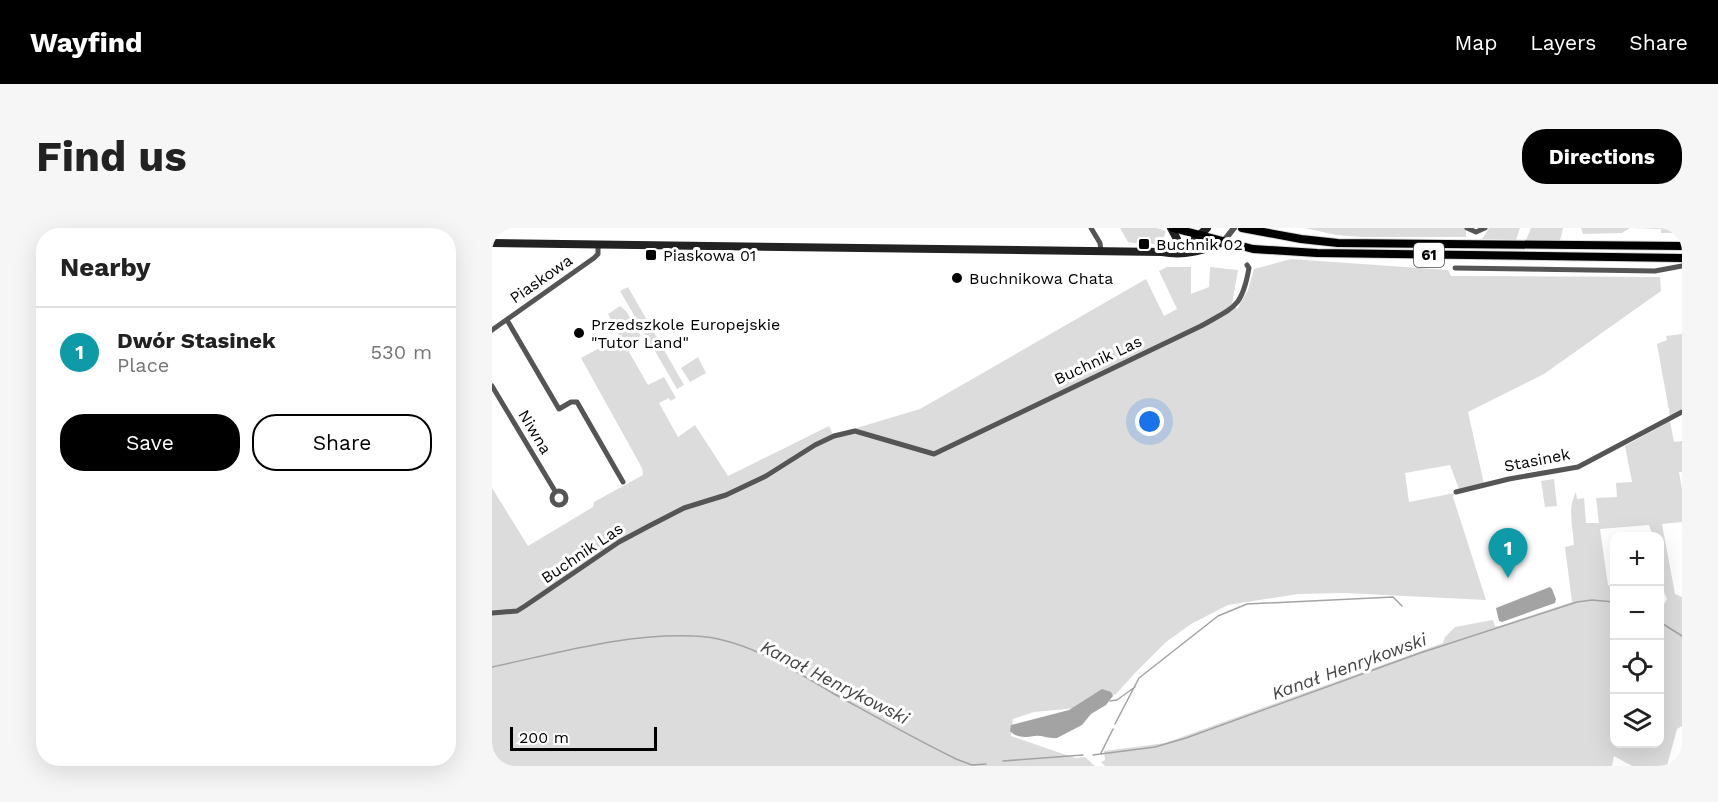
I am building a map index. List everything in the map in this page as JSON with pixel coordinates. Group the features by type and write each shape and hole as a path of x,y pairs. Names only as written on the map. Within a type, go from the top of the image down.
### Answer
{"main road":[{"path":"1172,228 1177,239 1172,249"},
{"name":"61","path":"1172,228 1253,249 1317,253 1668,258 1682,262"},
{"path":"1162,252 1191,243 1207,228"},
{"name":"61","path":"1242,228 1338,243 1682,246"},
{"path":"492,243 1101,251 1175,254 1201,251 1223,242"}],"street":[{"path":"1091,228 1100,243 1101,251"},
{"path":"1223,242 1234,228"},
{"path":"1467,228 1476,232 1485,228"},
{"name":"Piaskowa","path":"492,330 594,258 598,254 598,245"},
{"path":"1656,258 1663,268"},
{"path":"1455,268 1655,271 1682,262"},
{"name":"Buchnik Las","path":"492,613 517,611 619,543 684,508 726,495 749,484 777,470 815,445 846,433 855,431 934,454 1217,317 1239,302 1245,287 1248,267"},
{"path":"507,320 559,409 571,402 576,402 623,482"},
{"name":"Niwna","path":"492,386 555,491"},
{"name":"Stasinek","path":"1456,492 1509,479 1578,467 1682,412"}],"shaded area":[{"path":"1120,228 1157,228 1166,231 1161,244 1140,244 1128,242"},
{"path":"1305,228 1466,228 1466,237 1361,237 1336,235"},
{"path":"1489,228 1520,228 1516,240 1482,239"},
{"path":"1531,228 1563,228 1560,241 1526,240"},
{"path":"1581,228 1630,228 1622,233 1583,234"},
{"path":"1630,228 1682,228 1682,233 1661,233 1661,229"},
{"path":"1291,259 1448,270 1451,276 1660,277 1661,291 1544,374 1468,412 1484,484 1459,489 1450,465 1405,473 1409,502 1455,493 1453,497 1486,600 1344,593 1298,594 1228,605 1191,624 1166,642 1116,694 1077,708 1034,712 1013,719 1011,736 1075,758 1085,757 1095,766 492,766 492,488 528,546 593,507 594,502 643,475 642,468 581,358 620,337 608,314 620,306 626,311 641,336 625,345 648,385 664,377 676,398 670,401 669,398 659,403 678,437 695,425 728,476 829,426 833,435 920,409 1146,279 1164,316 1177,309 1159,271 1167,267 1191,267 1191,294 1209,287 1210,267 1238,270 1232,304 1237,309 1248,290 1254,269"},
{"path":"628,287 684,385 677,389 620,291"},
{"path":"1682,334 1682,410 1670,416 1657,344 1667,340 1666,336"},
{"path":"698,357 706,373 690,382 681,368"},
{"path":"1670,421 1674,442 1682,441 1682,472 1679,472 1682,489 1682,522 1662,524 1663,532 1652,532 1649,525 1600,529 1610,586 1610,748 1664,748 1664,604 1667,599 1664,591 1664,535 1675,594 1682,597 1682,726 1677,729 1667,766 1632,766 1614,756 1612,766 1105,766 1101,762 1105,760 1104,751 1165,743 1443,643 1445,637 1455,627 1493,620 1495,626 1499,626 1572,602 1565,547 1574,545 1571,518 1573,498 1576,492 1577,499 1584,498 1586,523 1599,523 1596,498 1617,497 1616,483 1632,482 1625,446"},
{"path":"1554,479 1557,506 1545,507 1541,481"},
{"path":"1550,587 1556,599 1555,603 1502,622 1499,621 1496,608"},
{"path":"1102,689 1111,692 1113,696 1106,705 1091,714 1082,725 1057,738 1022,737 1010,731 1011,725 1069,710"}],"waterway":[{"path":"1115,724 1139,678 1218,616 1247,604 1393,597 1402,606"},
{"name":"Kanał Henrykowski","path":"1093,755 1155,747 1186,738 1420,653 1577,602 1592,600 1610,602"},
{"name":"Kanał Henrykowski","path":"1664,625 1682,636"},
{"name":"Kanał Henrykowski","path":"492,667 618,641 669,636 712,638 731,642 768,657 956,759 972,765 986,764"},
{"path":"1110,701 1117,700 1135,687"},
{"path":"1101,753 1113,729"},
{"name":"Kanał Henrykowski","path":"1003,761 1083,755"}],"place":[{"name":"Buchnik 02","path":"1144,244"},
{"name":"Piaskowa 01","path":"651,255"},
{"name":"Buchnikowa Chata","path":"957,278"},
{"name":"Przedszkole Europejskie \"Tutor Land\"","path":"579,333"},
{"name":"Dwór Stasinek","path":"1508,578"}]}
